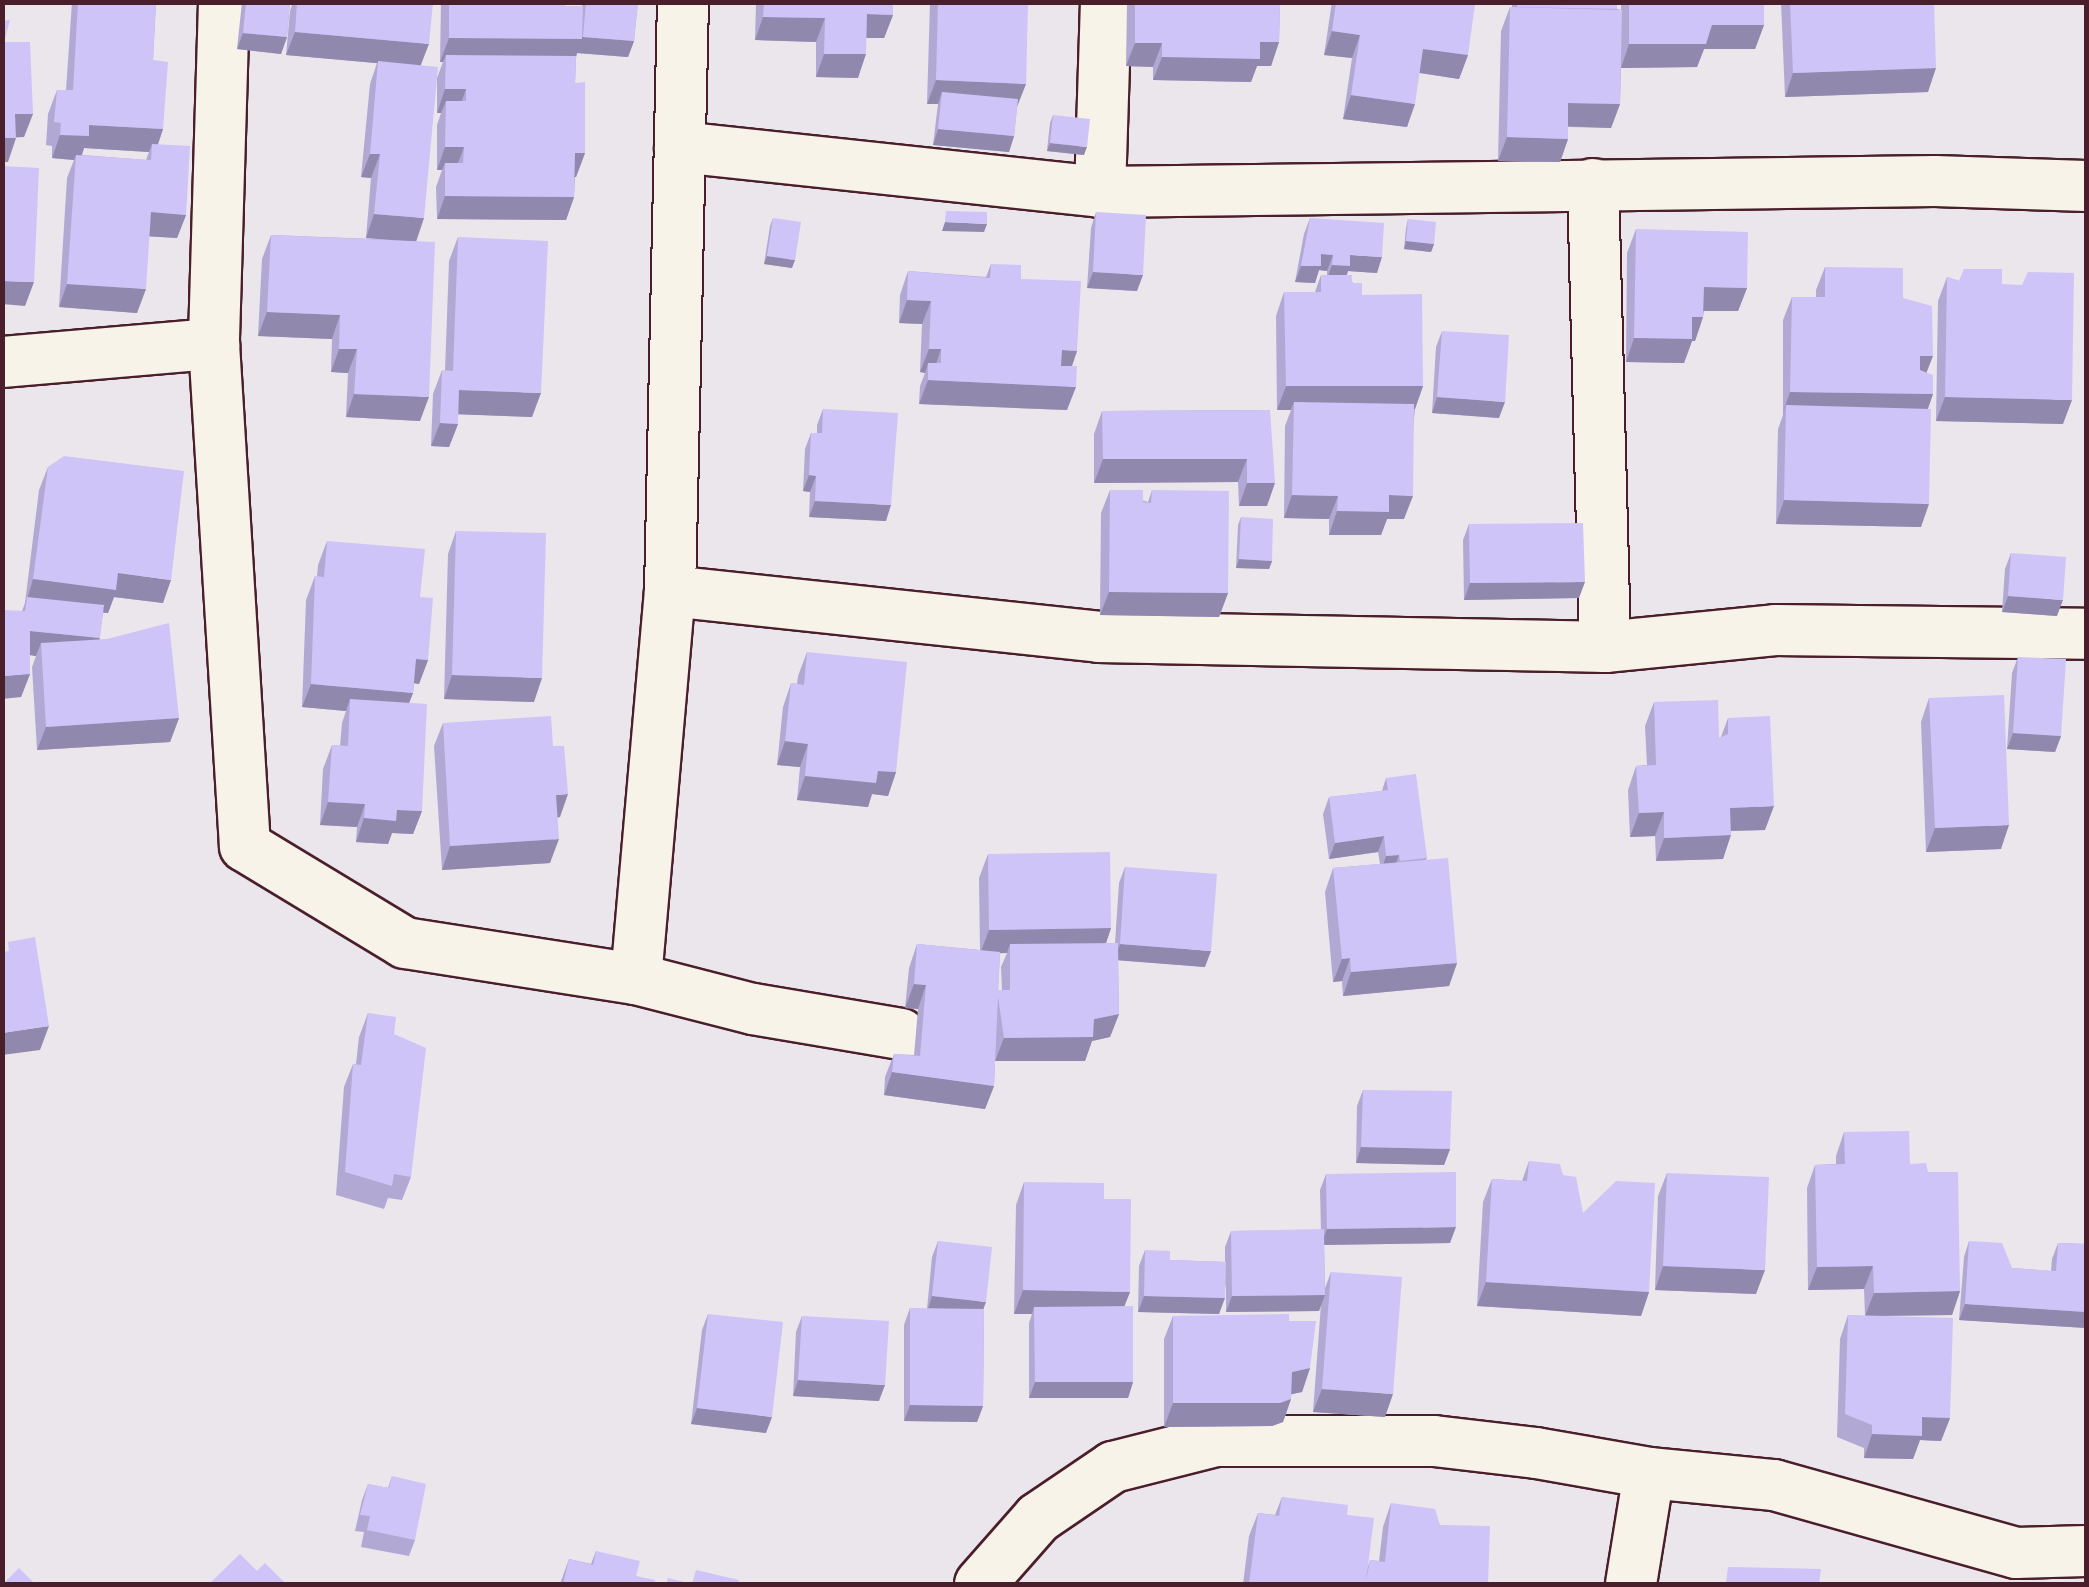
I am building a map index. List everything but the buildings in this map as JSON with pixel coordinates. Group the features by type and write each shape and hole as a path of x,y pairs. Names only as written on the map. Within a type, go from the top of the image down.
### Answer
{"street":[{"path":"224,2 214,344 245,846 405,943 636,979 753,1009 901,1034"},
{"path":"636,979 670,591 683,2"},
{"path":"1100,192 1106,2"},
{"path":"680,147 1100,192 1594,184 2086,186"},
{"path":"1594,184 1605,647"},
{"path":"2,362 214,344"},
{"path":"670,591 1099,637 1605,647 1774,630 2086,634"},
{"path":"980,1584 1038,1518 1113,1467 1216,1441 1434,1441 1649,1473 1774,1485 2016,1552 2086,1551"},
{"path":"1630,1584 1649,1473"}]}
